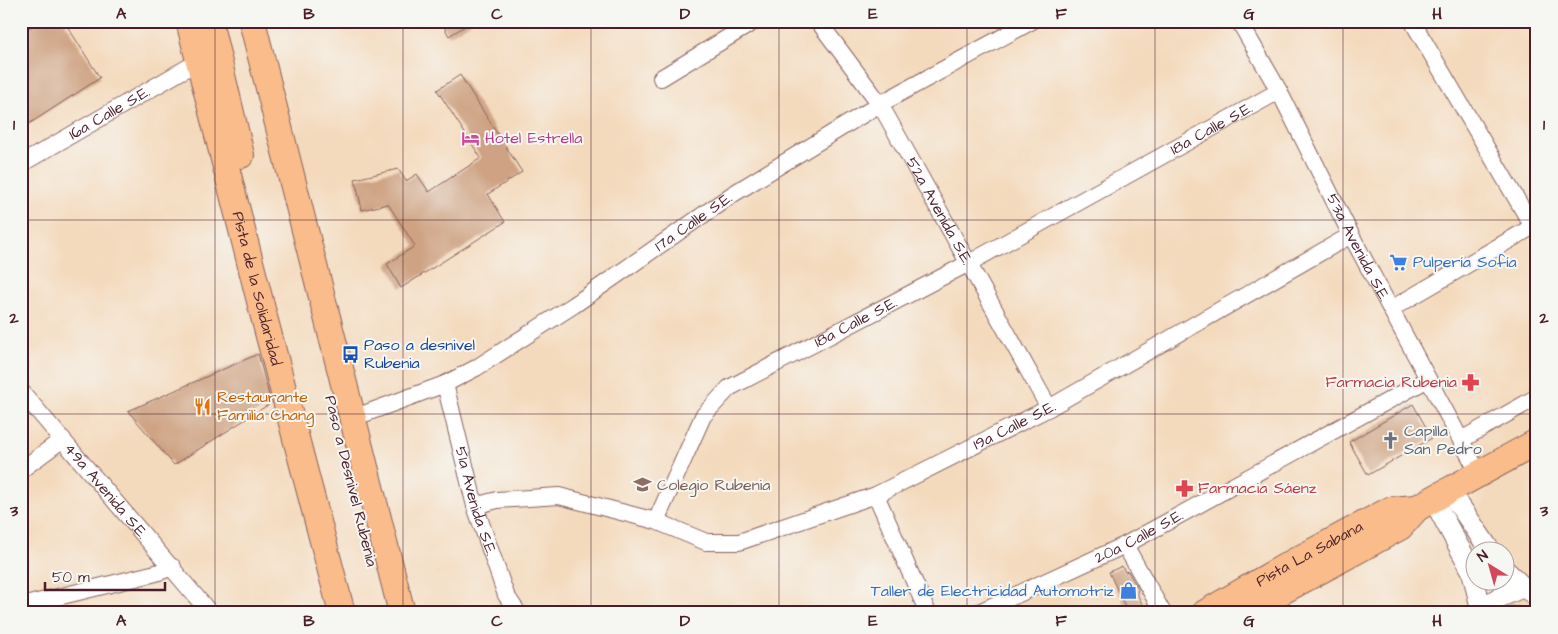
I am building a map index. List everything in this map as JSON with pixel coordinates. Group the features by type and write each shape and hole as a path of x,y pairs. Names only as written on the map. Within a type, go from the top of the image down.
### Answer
{"main road":[{"name":"Pista de la Solidaridad","path":"189,21 342,613"},
{"name":"Pista de la Solidaridad","path":"209,21 268,264 305,351"},
{"path":"235,21 305,351"},
{"path":"252,21 402,613"},
{"name":"Paso a Desnivel Rubenia","path":"305,351 360,613"},
{"name":"Paso a Desnivel Rubenia","path":"305,351 384,613"},
{"name":"Pista La Sabana","path":"1242,613 1400,527 1433,499 1537,442"},
{"name":"Pista La Sabana","path":"1205,613 1390,510 1433,499"}],"street":[{"path":"661,78 755,21"},
{"name":"52a Avenida S.E.","path":"818,21 880,104 1049,408"},
{"name":"17a Calle S.E.","path":"353,418 445,384 476,368 574,305 733,194 880,104 1032,21"},
{"name":"53a Avenida S.E.","path":"1239,21 1279,91 1351,235 1479,474"},
{"path":"1391,310 1535,226 1412,21"},
{"name":"16a Calle S.E.","path":"21,164 199,61"},
{"name":"18a Calle S.E.","path":"656,522 703,416 729,388 969,263 1279,91"},
{"name":"19a Calle S.E.","path":"656,522 706,542 739,542 876,495 1049,408 1351,235"},
{"name":"20a Calle S.E.","path":"977,613 1125,545 1428,379"},
{"name":"51a Avenida S.E.","path":"445,384 475,506 506,595 518,613"},
{"name":"49a Avenida S.E.","path":"21,391 210,613"},
{"path":"1461,440 1537,397"},
{"path":"21,470 63,439"},
{"path":"876,495 928,613"},
{"path":"475,506 496,500 559,496 656,522"},
{"path":"1433,499 1480,542"},
{"path":"1433,499 1472,571 1480,611 1500,597 1530,592"},
{"path":"1125,545 1163,613"},
{"path":"21,606 156,573 172,567"},
{"path":"1516,580 1530,592"}],"green space":[{"path":"1510,604 1520,604 1537,609 1537,613 1498,613 1500,609"}],"building":[{"path":"40,21 64,21 100,78 21,129 21,33"},
{"path":"441,21 473,21 449,36"},
{"path":"460,75 522,172 488,194 505,222 401,288 387,264 415,246 388,204 362,210 355,179 398,169 406,181 417,174 429,192 481,158 437,90"},
{"name":"Restaurante Familia Chang","path":"258,354 271,403 174,465 128,411"},
{"name":"Capilla San Pedro","path":"1413,404 1432,438 1368,475 1349,442"},
{"name":"Taller de Electricidad Automotriz","path":"1122,566 1125,572 1128,571 1138,589 1137,593 1146,613 1128,613 1109,572"}],"place":[{"name":"Hotel Estrella","path":"471,138"},
{"name":"Pulpería Sofía","path":"1399,262"},
{"name":"Paso a desnivel Rubenia","path":"350,354"},
{"name":"Farmacia Rubenia","path":"1471,382"},
{"name":"Restaurante Familia Chang","path":"203,406"},
{"name":"Capilla San Pedro","path":"1390,440"},
{"name":"Colegio Rubenia","path":"643,485"},
{"name":"Farmacia Sáenz","path":"1184,488"},
{"name":"Taller de Electricidad Automotriz","path":"1128,591"}]}
